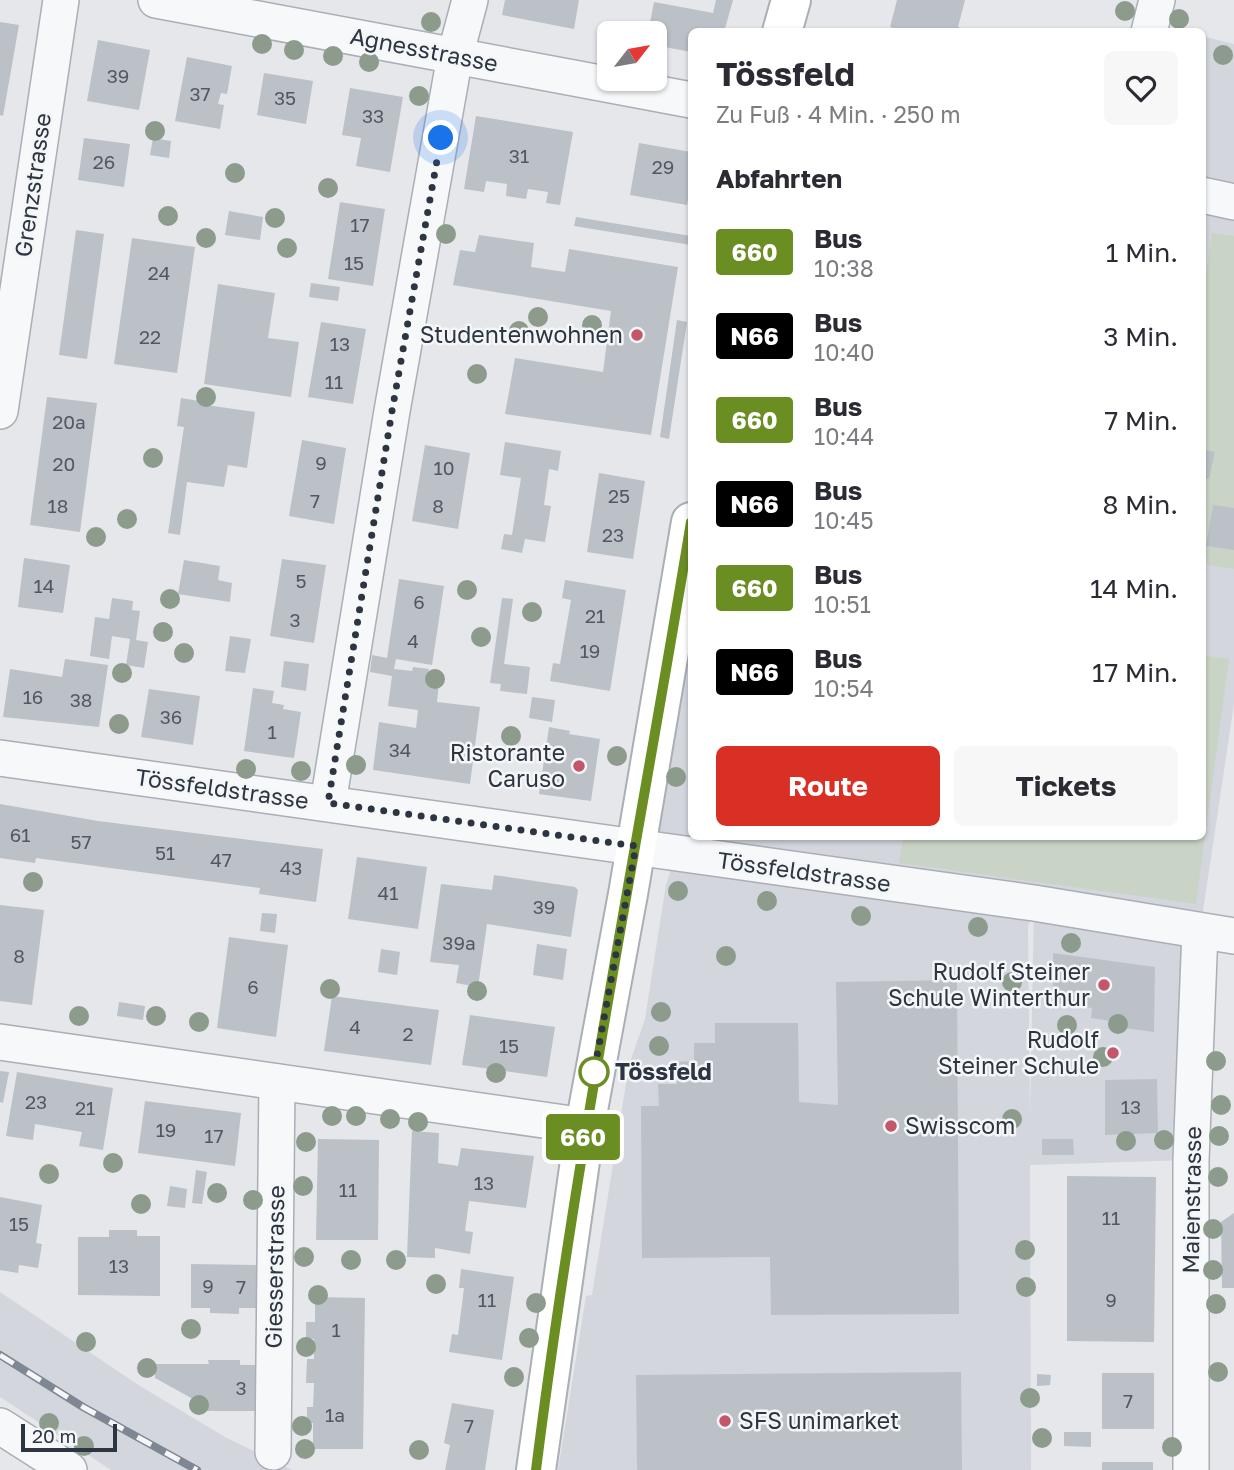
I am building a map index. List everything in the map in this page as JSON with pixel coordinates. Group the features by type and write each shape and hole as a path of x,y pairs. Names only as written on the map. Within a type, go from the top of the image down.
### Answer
{"main road":[{"path":"783,28 791,0"},
{"path":"538,1452 585,1126 688,540"}],"street":[{"name":"Grenzstrasse","path":"0,411 61,0"},
{"name":"Agnesstrasse","path":"156,0 688,99"},
{"path":"328,803 392,411 455,56 470,0"},
{"path":"1150,28 1157,0"},
{"path":"1206,196 1234,202"},
{"name":"Tössfeldstrasse","path":"0,758 1034,903 1234,936"},
{"name":"Maienstrasse","path":"1191,1470 1191,1160 1200,931"},
{"path":"0,1042 585,1126"},
{"name":"Giesserstrasse","path":"273,1452 277,1082"},
{"path":"0,1426 69,1470"}],"shaded area":[{"path":"1206,37 1234,44 1234,704 1200,931 1191,1160 1030,1165 1031,1470 558,1470 586,1296 592,1295 629,1065 645,1019 666,884 677,853 637,846 688,540 688,840 1206,840","holes":["1034,908 1030,1117 1028,927"]},
{"path":"0,1292 140,1386 225,1437 292,1470 111,1470 0,1397"}],"green space":[{"path":"1212,233 1234,236 1234,569 1206,565 1206,273"},
{"path":"1206,656 1229,659 1206,830"},
{"path":"903,840 1205,840 1196,904 899,863"}],"building":[{"path":"505,0 579,0 574,29 502,15"},
{"path":"716,0 733,0 725,28 688,28 688,51 667,47 667,21 650,21 654,2 713,13"},
{"path":"897,0 965,0 958,27 960,28 890,27"},
{"path":"0,22 19,25 3,116 0,115"},
{"path":"98,40 150,50 139,110 87,101"},
{"path":"187,57 232,66 227,94 221,93 218,104 224,105 220,129 175,121"},
{"path":"264,73 313,81 306,124 257,115"},
{"path":"350,88 403,97 390,172 356,166 361,138 342,135"},
{"path":"476,116 573,132 560,205 546,203 548,192 528,189 526,199 506,196 507,184 486,181 484,192 464,189"},
{"path":"84,138 130,144 124,187 78,180"},
{"path":"153,138 171,141 169,158 150,155"},
{"path":"639,143 688,151 687,205 630,195"},
{"path":"340,202 385,209 373,286 328,279"},
{"path":"229,211 263,217 260,240 225,235"},
{"path":"576,217 688,236 688,245 574,226"},
{"path":"76,230 104,234 87,359 59,355"},
{"name":"Studentenwohnen","path":"479,235 534,243 531,267 565,272 569,249 678,267 651,435 505,414 515,358 603,372 611,311 453,285 460,250 475,252"},
{"path":"132,238 195,247 177,373 114,364"},
{"path":"311,283 340,287 338,301 309,297"},
{"path":"218,284 275,293 268,338 299,342 291,397 204,384"},
{"path":"677,320 687,322 669,439 660,437"},
{"path":"321,322 366,329 353,404 308,397"},
{"path":"47,397 97,403 80,532 30,525"},
{"path":"181,398 199,401 199,404 255,412 247,468 228,465 224,487 187,482 180,535 168,533 184,427 177,426"},
{"path":"302,440 346,448 334,524 289,516"},
{"path":"505,442 561,451 558,471 549,469 544,505 551,506 545,542 525,539 522,553 501,549 504,534 512,535 521,478 500,475"},
{"path":"425,445 470,453 458,529 412,521"},
{"path":"1206,450 1215,452 1209,479 1206,479"},
{"path":"599,473 645,481 633,559 587,552"},
{"path":"1213,505 1234,508 1234,550 1206,546"},
{"path":"24,558 70,565 63,613 18,607"},
{"path":"282,559 326,565 314,643 270,636"},
{"path":"184,560 220,566 218,580 232,583 230,602 178,594"},
{"path":"399,579 444,586 432,665 396,659 394,669 429,669 427,681 439,683 437,702 480,707 470,784 373,770 379,722 416,728 418,710 388,706 392,676 370,672 372,655 387,658"},
{"path":"565,580 626,590 610,691 550,681 553,663 560,664 571,600 562,598"},
{"path":"112,598 133,601 132,610 140,611 136,640 148,642 144,668 126,665 130,639 112,636 109,659 90,656 95,617 109,619"},
{"path":"502,598 513,599 504,664 530,667 527,694 500,691 501,684 490,683"},
{"path":"230,636 251,639 245,673 225,671"},
{"path":"65,659 108,665 99,727 3,717 10,669 62,677"},
{"path":"284,661 309,664 306,691 281,687"},
{"path":"253,688 274,691 272,703 284,705 283,709 301,712 294,758 244,751"},
{"path":"149,689 200,696 193,745 141,737"},
{"path":"532,697 555,700 552,722 529,718"},
{"path":"549,727 570,731 569,734 600,739 591,801 539,794"},
{"path":"0,804 98,821 323,849 316,902 259,894 260,888 36,858 35,863 0,858"},
{"path":"357,857 427,867 418,929 348,919"},
{"path":"494,875 575,887 578,890 571,937 487,924 478,987 456,983 459,965 430,962 441,884 492,890"},
{"path":"0,905 44,910 32,1005 0,1001"},
{"path":"262,913 277,914 275,933 260,931"},
{"path":"229,937 288,945 276,1037 217,1028"},
{"path":"537,944 567,949 563,980 533,975"},
{"path":"381,949 400,952 397,975 378,972"},
{"name":"Rudolf Steiner Schule Winterthur","path":"1053,953 1155,967 1154,1032 1124,1028 1124,1023 1091,1018 1092,1008 1053,1003"},
{"name":"Swisscom","path":"957,980 959,1314 771,1315 770,1257 642,1258 641,1106 659,1106 658,1084 677,1084 677,1062 694,1061 694,1043 715,1043 715,1023 798,1023 799,1102 838,1105 836,982"},
{"path":"332,996 439,1010 431,1065 324,1051"},
{"path":"119,1002 145,1006 143,1020 117,1016"},
{"path":"470,1015 555,1027 547,1077 462,1065"},
{"path":"0,1071 9,1072 3,1103 0,1102"},
{"path":"17,1072 113,1088 103,1150 79,1146 82,1132 35,1124 33,1140 6,1136"},
{"path":"1157,1079 1158,1133 1105,1135 1105,1080"},
{"path":"145,1101 241,1113 235,1166 138,1153"},
{"path":"412,1131 439,1133 438,1163 458,1166 461,1148 534,1156 526,1208 469,1201 465,1231 473,1232 470,1254 435,1248 435,1258 407,1257"},
{"path":"318,1139 379,1140 378,1240 316,1240"},
{"path":"1042,1139 1073,1139 1074,1155 1042,1155"},
{"path":"196,1170 207,1172 202,1204 192,1203"},
{"path":"1067,1176 1156,1177 1154,1342 1067,1341"},
{"path":"170,1186 187,1189 185,1208 167,1206"},
{"path":"0,1197 42,1205 36,1243 42,1244 38,1268 19,1265 18,1273 0,1270"},
{"path":"1234,1213 1234,1288 1222,1288 1221,1222"},
{"path":"109,1230 137,1230 137,1236 160,1236 160,1296 78,1295 78,1237 109,1237"},
{"path":"191,1264 258,1265 257,1308 239,1308 239,1314 210,1313 210,1308 191,1308"},
{"path":"461,1269 514,1277 502,1360 449,1352 452,1334 458,1335 464,1288 459,1288"},
{"path":"315,1297 365,1298 363,1449 313,1449 313,1423 307,1423 307,1407 313,1407 314,1383 306,1383 307,1359 314,1359 314,1339 306,1338 306,1322 315,1322"},
{"path":"208,1360 240,1360 240,1365 257,1365 258,1411 193,1411 193,1399 155,1378 155,1364 209,1364"},
{"path":"961,1372 962,1470 637,1470 636,1375"},
{"path":"1102,1373 1154,1373 1154,1429 1102,1429"},
{"path":"1037,1374 1051,1375 1050,1385 1037,1386"},
{"path":"452,1403 494,1410 485,1470 445,1470 450,1445 444,1443"},
{"path":"1064,1432 1091,1432 1091,1447 1064,1446"},
{"path":"1102,1462 1153,1462 1153,1470 1102,1470"}],"railway":[{"path":"0,1355 83,1407 197,1470"}],"bus line":[{"name":"660","path":"536,1470 585,1126 628,894 688,540"}],"place":[{"name":"Studentenwohnen","path":"637,335"},
{"name":"Ristorante Caruso","path":"579,766"},
{"name":"Rudolf Steiner Schule Winterthur","path":"1104,985"},
{"name":"Rudolf Steiner Schule","path":"1113,1053"},
{"name":"Tössfeld","path":"594,1072"},
{"name":"Swisscom","path":"891,1126"},
{"name":"SFS unimarket","path":"725,1421"}],"route":[{"path":"441,138 392,411 328,803 636,846 594,1072"}]}
